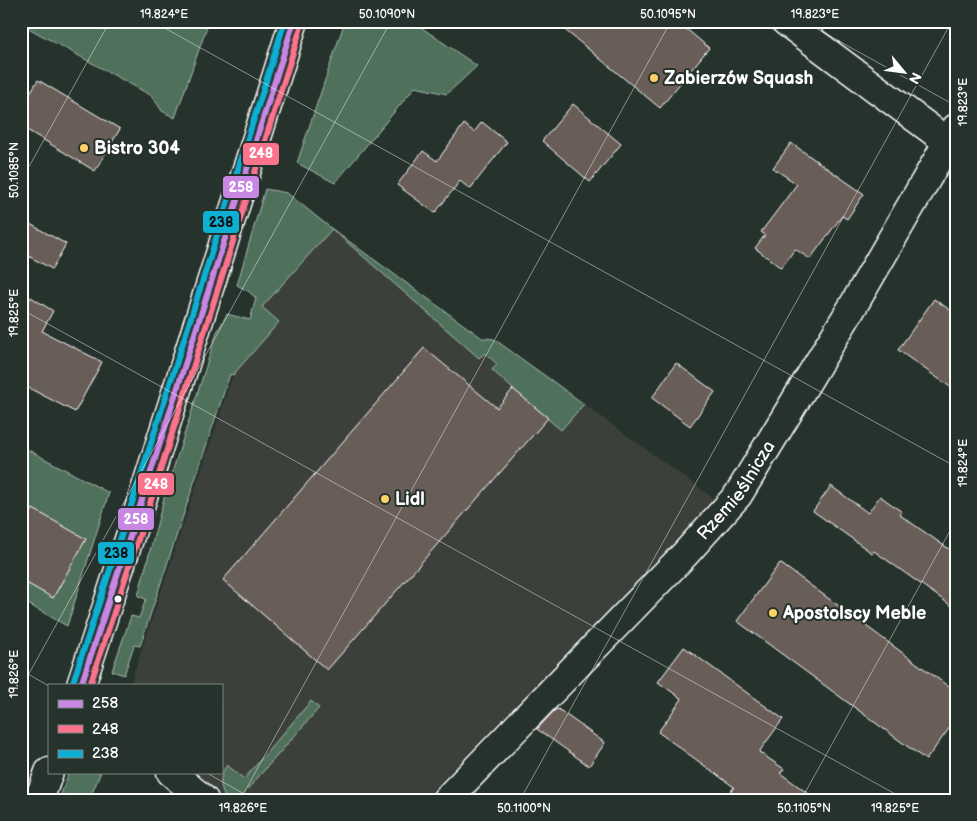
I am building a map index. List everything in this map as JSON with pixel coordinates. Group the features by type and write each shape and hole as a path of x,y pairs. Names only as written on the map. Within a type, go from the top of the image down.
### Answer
{"street":[{"path":"81,684 141,503 294,21"},
{"path":"785,21 953,139"},
{"name":"Rzemieślnicza","path":"446,800 686,553 738,495 953,139"},
{"path":"39,800 48,774"},
{"path":"173,774 204,800"}],"shaded area":[{"path":"287,193 332,229 482,338 494,339 716,500 423,800 226,800 195,774 222,774 222,684 130,684 233,375"}],"green space":[{"path":"21,21 209,21 175,118 162,111 152,96 21,24"},
{"path":"345,21 412,21 477,66 447,94 415,87 335,183 297,163"},
{"path":"265,189 287,193 332,229 262,307 279,322 233,375 230,374 140,646 134,645 124,675 112,671 131,616 139,618 146,599 138,596 164,498 217,332 227,314 250,320 256,298 237,285"},
{"path":"332,229 482,338 494,339 584,404 561,430 492,370 497,364 485,353 479,358"},
{"path":"21,446 109,493 67,626 21,600"},
{"path":"311,701 319,708 238,800 226,800 222,791 221,778 227,765 244,779"},
{"path":"68,774 100,774 89,800 59,800"}],"building":[{"name":"Zabierzów Squash","path":"554,21 677,21 709,48 660,108"},
{"path":"38,80 120,129 95,171 22,127 25,101"},
{"path":"573,104 621,144 590,182 542,141"},
{"path":"482,122 507,142 470,189 460,181 435,213 397,185 423,151 437,161 464,124 474,132"},
{"path":"791,143 864,194 847,219 842,216 810,259 795,249 781,268 755,248 765,235 761,232 797,184 773,168"},
{"path":"21,219 66,244 52,269 21,252"},
{"path":"31,297 53,311 42,331 102,362 75,412 21,384 21,313"},
{"path":"934,299 956,314 956,391 898,350"},
{"name":"Lidl","path":"424,348 497,408 513,389 548,418 327,670 223,580"},
{"path":"676,363 715,392 690,426 652,398"},
{"path":"831,486 868,513 880,496 902,512 900,515 956,554 956,609 813,511"},
{"path":"33,509 86,539 53,598 21,580 21,529"},
{"path":"780,563 956,692 956,719 926,760 737,621"},
{"path":"684,647 783,719 759,752 784,769 780,773 817,800 725,800 734,787 658,732 682,699 658,682"},
{"path":"558,709 605,743 589,766 537,729"}],"transit line":[{"name":"238","path":"73,682 133,500 285,21"},
{"name":"258","path":"81,684 141,503 294,21"},
{"name":"248","path":"90,684 149,506 302,24"}],"place":[{"name":"Zabierzów Squash","path":"654,78"},
{"name":"Bistro 304","path":"84,148"},
{"name":"Lidl","path":"385,499"},
{"name":"Apostolscy Meble","path":"773,613"}]}
